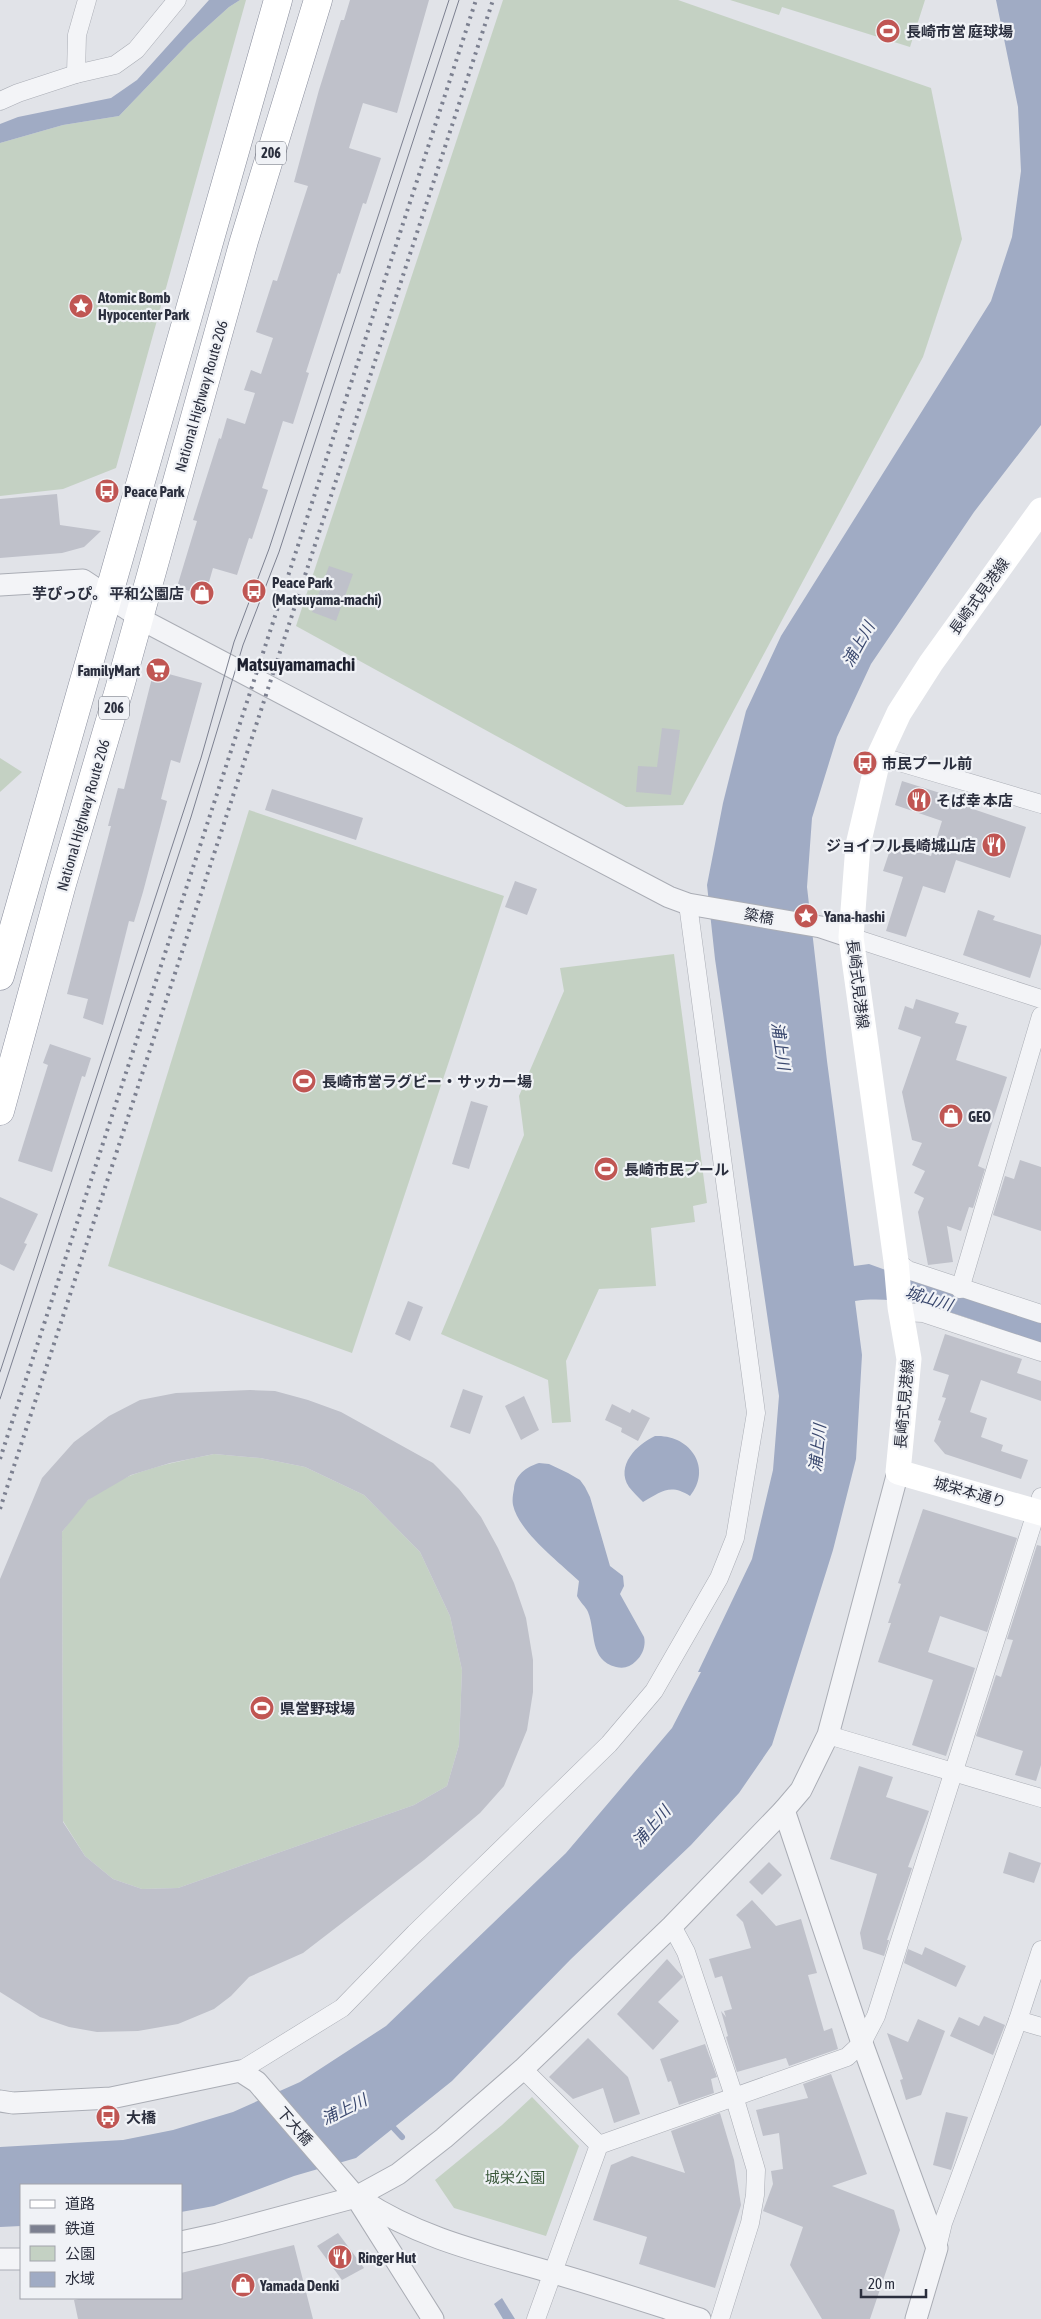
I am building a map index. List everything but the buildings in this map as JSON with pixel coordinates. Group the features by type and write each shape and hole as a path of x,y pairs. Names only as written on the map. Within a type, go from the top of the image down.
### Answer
{"highway":[{"name":"206","path":"0,976 278,0"},
{"name":"National Highway Route 206","path":"0,1112 62,884 117,698 138,617 242,250 318,0"}],"main road":[{"name":"長崎式見港線","path":"898,1472 910,1359 901,1309 851,937 858,845 879,756 899,713 931,663 1041,510"},
{"name":"城栄本通り","path":"898,1472 1040,1507"}],"street":[{"path":"76,74 77,35 87,0"},
{"path":"0,101 18,93 76,74 115,65 136,50 177,0"},
{"name":"簗橋","path":"0,585 83,580 138,617 669,897 693,904 821,927 851,937"},
{"path":"879,756 1041,804"},
{"path":"0,2101 13,2103 111,2098 248,2077 342,2008 415,1933 609,1744 654,1691 719,1578 735,1538 756,1413 693,904"},
{"path":"851,937 1041,999"},
{"path":"960,1289 1041,1016"},
{"path":"896,1264 960,1289 1041,1314"},
{"path":"901,1309 923,1313 1041,1352"},
{"path":"182,2242 356,2197 398,2174 444,2138 522,2069 672,1926 784,1810 801,1790 828,1735 898,1472"},
{"path":"536,2319 599,2145 848,2057 862,2043 876,2016 1040,1507"},
{"path":"828,1735 1041,1798"},
{"path":"784,1810 862,2043 937,2248"},
{"path":"672,1926 686,1952 734,2096 756,2170 750,2223 720,2319"},
{"path":"916,2319 943,2223 1040,1956"},
{"path":"1018,2020 1041,2027"},
{"path":"522,2069 599,2145"},
{"name":"下大橋","path":"248,2077 356,2197"},
{"path":"356,2197 383,2214 448,2243 552,2272 700,2319"},
{"path":"356,2197 433,2319"},
{"path":"0,2259 20,2259"}],"green space":[{"name":"Atomic Bomb Hypocenter Park","path":"240,0 246,0 116,468 63,489 0,496 0,143 63,125 119,116 189,43 229,7"},
{"path":"503,0 678,0 931,88 962,239 923,357 683,805 626,807 296,626"},
{"name":"長崎市営 庭球場","path":"730,0 925,0 910,47 782,7 779,15"},
{"path":"0,758 22,772 0,792"},
{"name":"長崎市営ラグビー・サッカー場","path":"249,810 504,896 352,1353 108,1266"},
{"name":"長崎市民プール","path":"674,954 707,1203 693,1206 695,1222 651,1228 656,1286 599,1289 566,1361 571,1422 552,1423 548,1380 441,1334 524,1135 519,1096 564,991 560,968"},
{"name":"県営野球場","path":"214,1454 260,1458 305,1467 364,1495 420,1552 450,1616 462,1670 459,1745 447,1786 414,1805 178,1888 142,1889 113,1879 85,1856 63,1821 62,1532 85,1502 117,1481 148,1469"},
{"name":"城栄公園","path":"532,2097 579,2146 546,2236 454,2208 435,2180 502,2125"}],"water":[{"path":"209,0 240,0 229,7 189,43 119,116 63,125 0,143 0,124 18,117 111,98 137,80"},
{"path":"996,0 1041,0 1041,425 974,512 871,664 837,737 812,818 807,887 827,1061 854,1266 869,1264 1041,1323 1041,1344 949,1312 925,1306 877,1299 855,1301 862,1355 856,1459 833,1550 772,1745 739,1793 691,1845 571,1959 452,2081 356,2158 294,2176 214,2206 182,2212 182,2184 20,2184 20,2226 0,2227 0,2147 123,2140 173,2130 233,2112 300,2082 386,2026 566,1853 672,1728 701,1672 698,1672 752,1559 773,1470 779,1396 715,959 707,885 723,803 746,711 781,636 991,301 1012,237 1021,171 1018,107"},
{"path":"655,1436 667,1437 678,1441 688,1447 694,1455 698,1464 699,1475 697,1485 690,1496 677,1490 666,1490 643,1502 629,1487 625,1479 626,1464 641,1444"},
{"path":"539,1463 549,1464 580,1480 590,1497 610,1566 623,1576 624,1586 620,1594 644,1637 645,1643 642,1653 629,1666 624,1668 616,1667 601,1658 597,1652 588,1612 577,1596 579,1581 531,1536 517,1515 513,1505 516,1480 526,1469"},
{"path":"502,2298 515,2319 503,2319 494,2304"}],"waterway":[{"path":"389,2123 402,2137"}],"tram line":[{"path":"0,1372 201,758 234,642 269,549 449,0"},
{"path":"0,1399 191,817 243,645 279,552 459,0"}],"railway":[{"path":"0,1459 476,0"},
{"path":"0,1509 493,0"}],"place":[{"name":"長崎市営 庭球場","path":"888,31"},
{"name":"Atomic Bomb Hypocenter Park","path":"81,306"},
{"name":"Peace Park","path":"107,491"},
{"name":"Peace Park (Matsuyama-machi)","path":"254,591"},
{"name":"芋ぴっぴ。 平和公園店","path":"202,593"},
{"name":"FamilyMart","path":"158,670"},
{"name":"市民プール前","path":"865,763"},
{"name":"そば幸 本店","path":"919,800"},
{"name":"ジョイフル長崎城山店","path":"994,845"},
{"name":"Yana-hashi","path":"806,916"},
{"name":"長崎市営ラグビー・サッカー場","path":"304,1081"},
{"name":"GEO","path":"951,1116"},
{"name":"長崎市民プール","path":"606,1169"},
{"name":"県営野球場","path":"262,1708"},
{"name":"大橋","path":"108,2117"},
{"name":"Ringer Hut","path":"340,2257"},
{"name":"Yamada Denki","path":"243,2285"}],"district":[{"name":"Matsuyamamachi","path":"296,664"}],"water label":[{"name":"浦上川","path":"858,644"},
{"name":"浦上川","path":"781,1046"},
{"name":"城山川","path":"929,1298"},
{"name":"浦上川","path":"817,1448"},
{"name":"浦上川","path":"651,1826"},
{"name":"浦上川","path":"344,2109"}]}
